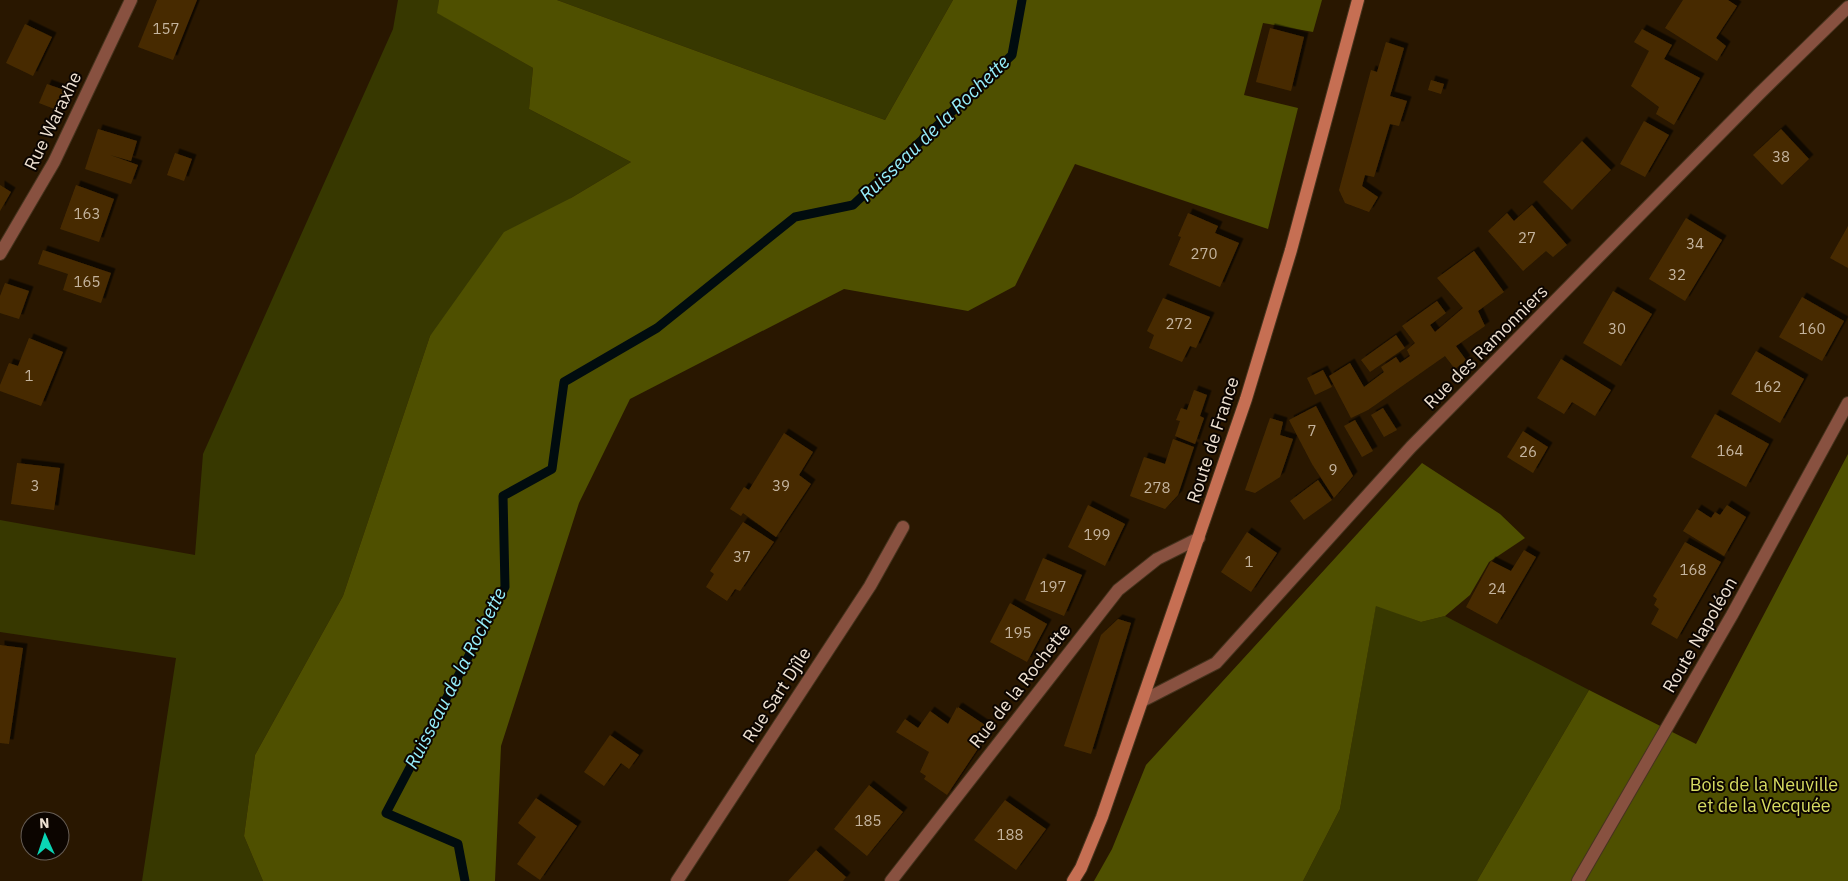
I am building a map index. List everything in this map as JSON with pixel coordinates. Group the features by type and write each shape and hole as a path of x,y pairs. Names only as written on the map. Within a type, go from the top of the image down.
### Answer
{"main road":[{"name":"Route de France","path":"1073,881 1081,868 1102,817 1144,700 1246,399 1291,250 1358,0"}],"street":[{"name":"Rue Waraxhe","path":"0,254 54,162 130,0"},
{"name":"Rue des Ramonniers","path":"1144,700 1216,663 1411,447 1759,94 1848,8"},
{"name":"Route Napoléon","path":"1578,881 1732,615 1848,403"},
{"name":"Rue Sart Djîle","path":"677,881 870,586 903,527"},
{"name":"Rue de la Rochette","path":"890,881 1118,590 1156,559 1199,538"}],"shaded area":[{"path":"398,0 439,0 438,13 533,68 529,109 631,162 571,198 430,336 343,596 255,755 244,836 263,881 142,881 176,658 0,632 0,520 195,555 203,454 393,29"},
{"path":"557,0 953,0 885,120"},
{"path":"1376,605 1421,622 1445,616 1589,690 1477,881 1303,881 1340,809"}],"green space":[{"path":"439,0 557,0 885,120 953,0 1322,0 1313,32 1263,23 1244,95 1298,108 1268,229 1075,164 1015,286 968,311 844,289 630,399 579,503 501,746 495,881 263,881 244,836 255,755 343,596 430,336 504,232 571,198 631,162 529,109 533,68 437,13"},
{"name":"Bois de la Neuville et de la Vecquée","path":"1848,454 1848,881 1477,881 1589,690 1696,744"},
{"path":"1422,463 1500,514 1525,538 1489,562 1470,595 1445,616 1421,622 1376,606 1340,809 1303,881 1094,881 1112,849 1146,765"}],"building":[{"path":"157,0 197,0 173,60 138,47"},
{"path":"1683,0 1728,0 1737,6 1716,38 1726,46 1717,61 1665,28"},
{"path":"25,24 52,37 33,76 6,63"},
{"path":"1270,28 1304,37 1291,91 1256,82"},
{"path":"1642,29 1672,45 1664,59 1700,78 1674,125 1656,114 1659,107 1631,86 1649,51 1634,42"},
{"path":"1386,42 1404,48 1390,96 1407,101 1399,126 1390,124 1374,177 1365,175 1362,186 1378,197 1369,212 1345,203 1339,190 1371,70 1377,72"},
{"path":"1431,80 1444,84 1441,94 1428,90"},
{"path":"47,84 64,90 57,110 39,103"},
{"path":"1644,121 1669,135 1645,177 1620,164"},
{"path":"98,129 137,141 131,161 110,155 138,165 131,184 85,169"},
{"path":"1781,129 1809,159 1782,185 1753,155"},
{"path":"1582,141 1611,170 1572,210 1543,182"},
{"path":"175,153 192,159 184,181 167,175"},
{"path":"0,185 11,192 0,211"},
{"path":"76,185 114,199 99,242 60,229"},
{"path":"1532,205 1567,245 1553,257 1546,251 1523,271 1488,231 1507,213 1514,221"},
{"path":"1188,213 1218,226 1215,233 1239,243 1220,287 1169,265 1181,237 1178,236"},
{"path":"1686,218 1722,240 1685,301 1649,279"},
{"path":"1848,226 1848,268 1830,258"},
{"path":"43,250 111,273 101,303 63,290 68,274 38,264"},
{"path":"1474,251 1504,292 1478,311 1485,326 1456,346 1453,342 1466,360 1455,369 1445,356 1368,410 1351,418 1329,376 1350,363 1364,387 1384,372 1381,367 1396,357 1400,363 1410,356 1407,350 1415,343 1402,326 1437,301 1446,313 1430,325 1435,332 1463,308 1437,278"},
{"path":"5,283 29,291 19,319 0,313 0,296"},
{"path":"1613,291 1652,314 1621,366 1583,343"},
{"path":"1802,297 1844,321 1822,361 1779,337"},
{"path":"1163,298 1210,317 1196,348 1190,346 1182,362 1149,348 1154,335 1147,331"},
{"path":"1396,335 1405,348 1370,372 1361,360"},
{"path":"29,338 63,352 41,406 0,391 0,385 9,363 18,366"},
{"path":"1756,351 1804,379 1780,423 1731,394"},
{"path":"1561,359 1611,390 1595,416 1572,402 1564,414 1537,398"},
{"path":"1323,370 1332,387 1315,395 1307,378"},
{"path":"1194,390 1207,395 1200,416 1204,418 1195,444 1175,436 1180,421 1176,420 1181,408 1187,410"},
{"path":"1316,406 1353,476 1334,498 1312,464 1289,420"},
{"path":"1383,408 1397,430 1384,437 1371,415"},
{"path":"1715,414 1769,444 1746,487 1691,457"},
{"path":"1270,418 1283,422 1280,435 1293,439 1280,477 1255,493 1245,490"},
{"path":"1355,420 1373,451 1362,457 1344,426"},
{"path":"1523,431 1548,447 1533,473 1507,457"},
{"path":"784,433 813,452 799,475 811,484 776,537 743,513 741,516 730,509 744,487 749,490"},
{"path":"1173,439 1194,447 1178,495 1165,509 1130,496 1144,457 1165,464"},
{"path":"17,463 60,468 54,510 11,504"},
{"path":"1318,480 1332,500 1304,520 1290,501"},
{"path":"1088,505 1125,524 1105,566 1068,547"},
{"path":"1727,505 1746,517 1724,556 1683,531 1697,509 1711,518 1715,512 1720,515"},
{"path":"743,522 774,542 740,591 735,589 727,601 706,587 714,574 710,571"},
{"path":"1247,532 1277,553 1251,592 1221,572"},
{"path":"1685,542 1721,562 1677,639 1651,624 1659,609 1654,605 1657,599 1653,596"},
{"path":"1524,550 1536,557 1497,624 1466,607 1491,561 1511,571"},
{"path":"1043,558 1082,575 1064,616 1025,600"},
{"path":"1010,603 1047,624 1027,662 990,642"},
{"path":"1118,619 1131,623 1091,754 1064,746 1101,635"},
{"path":"0,645 23,648 9,744 0,743"},
{"path":"957,707 957,709 958,707 991,729 947,795 924,779 926,776 920,772 929,752 896,732 905,719 918,728 930,711 948,724"},
{"path":"610,735 639,755 629,769 621,763 604,786 584,772"},
{"path":"869,785 903,812 867,856 834,829"},
{"path":"536,798 577,826 540,880 517,864 536,837 518,823"},
{"path":"1005,800 1046,829 1016,870 974,840"},
{"path":"816,850 846,877 843,881 788,881"}],"waterway":[{"name":"Ruisseau de la Rochette","path":"465,881 458,844 386,813 505,587 503,496 552,469 564,382 657,328 795,217 853,205 1012,55 1022,0"}]}
